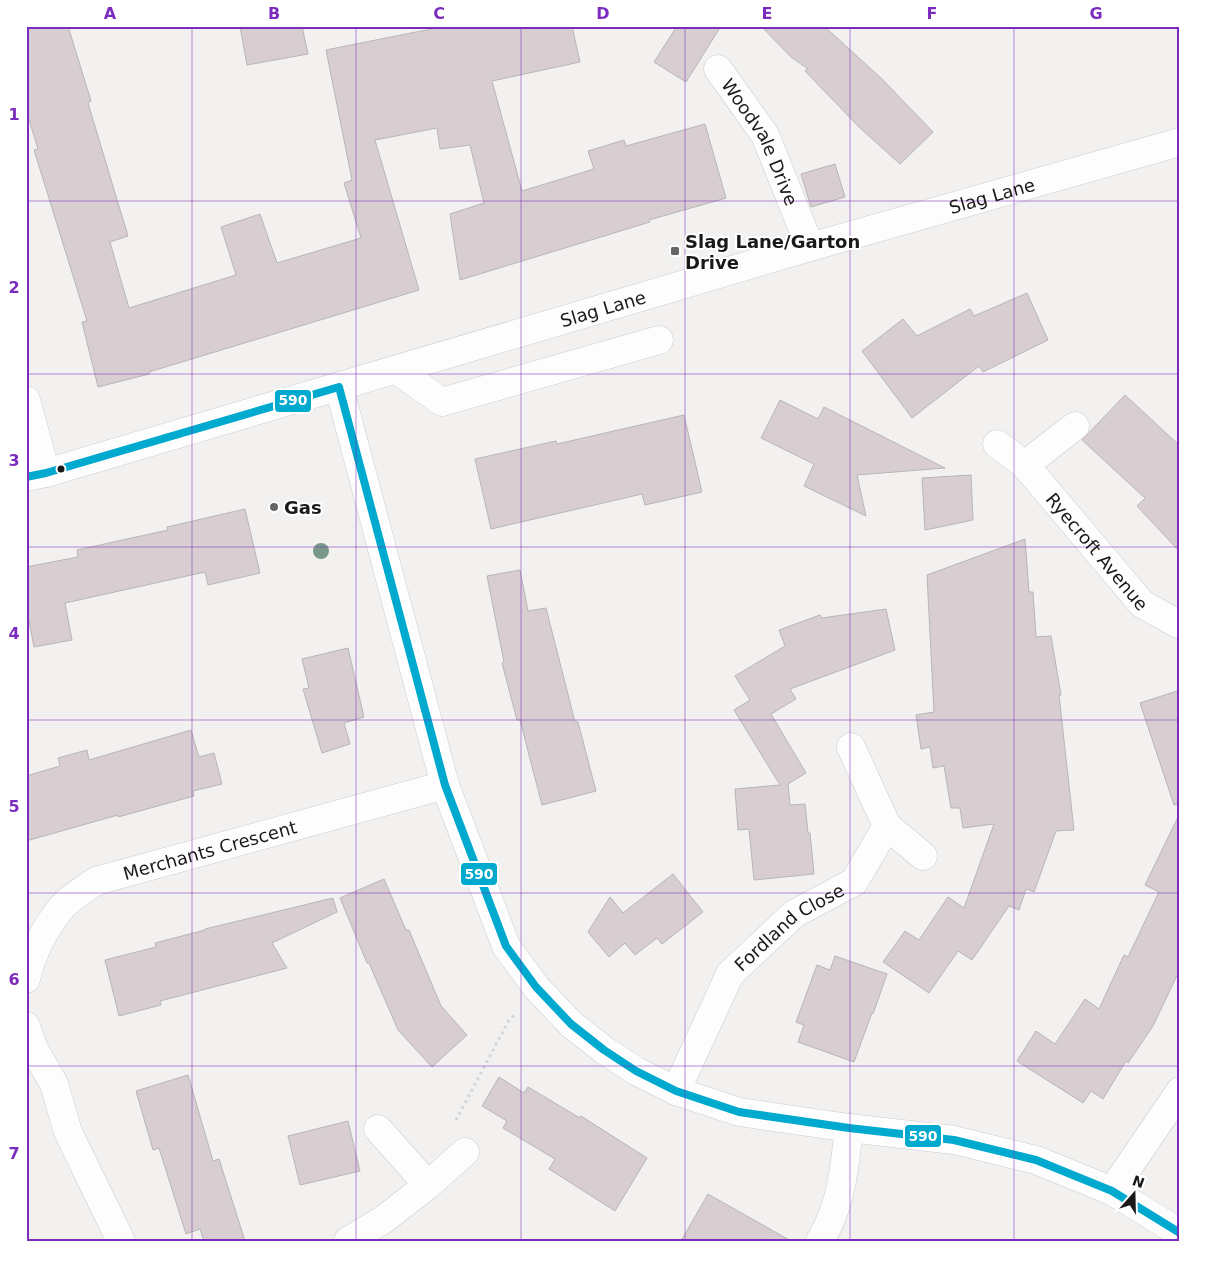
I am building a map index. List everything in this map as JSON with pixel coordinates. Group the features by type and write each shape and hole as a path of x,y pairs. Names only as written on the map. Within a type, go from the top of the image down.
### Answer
{"street":[{"name":"Woodvale Drive","path":"718,69 765,135 810,247"},
{"name":"Slag Lane","path":"36,475 810,247 1180,142"},
{"path":"396,370 442,402 659,340"},
{"path":"339,387 445,785 506,946 536,987 571,1024 604,1050 636,1071 676,1091 739,1112 849,1128 954,1140 1036,1160 1112,1191 1180,1233"},
{"path":"26,400 36,475"},
{"path":"1025,465 1075,426"},
{"name":"Ryecroft Avenue","path":"997,444 1025,465 1142,604 1180,625"},
{"path":"851,747 887,826 923,856"},
{"name":"Merchants Crescent","path":"26,980 30,965 43,935 63,906 96,880 445,785"},
{"name":"Fordland Close","path":"676,1091 730,974 794,914 854,882 887,826"},
{"path":"26,1026 34,1049 54,1084 68,1132 121,1241"},
{"path":"1112,1191 1180,1091"},
{"path":"820,1241 830,1224 840,1197 849,1128"},
{"path":"378,1130 428,1185"},
{"path":"348,1241 383,1220 428,1185 465,1152"}],"path":[{"path":"465,1152 453,1125 508,1022 536,987"}],"building":[{"path":"26,26 68,26 91,101 88,103 128,236 110,242 129,308 236,275 221,227 260,214 277,263 361,238 344,183 352,180 326,50 448,26 572,26 580,62 492,81 522,191 594,169 588,151 624,140 626,146 705,124 726,198 649,220 650,222 460,280 450,214 484,203 470,145 440,149 437,128 375,140 419,290 149,372 149,374 98,387 82,322 87,321 34,150 38,149 26,110"},
{"path":"240,26 302,26 308,54 247,65"},
{"path":"677,26 721,26 686,82 654,62"},
{"path":"761,26 824,26 882,79 933,132 900,164 859,127 805,71 808,69 791,57"},
{"path":"835,164 845,197 811,207 801,174"},
{"path":"1027,293 1048,340 983,372 979,366 912,418 862,351 903,319 917,336 970,309 974,316"},
{"path":"1125,395 1180,446 1180,552 1137,506 1145,498 1082,440"},
{"path":"780,400 818,419 824,407 945,468 857,475 866,516 804,486 814,464 761,438"},
{"path":"684,415 702,492 645,505 642,494 491,529 475,459 556,441 557,444"},
{"path":"971,475 973,520 925,530 922,478"},
{"path":"245,509 260,573 208,585 205,572 65,603 72,640 34,647 26,606 26,567 78,557 77,550 168,530 167,527"},
{"path":"1025,539 1029,592 1033,592 1036,637 1051,636 1061,695 1059,695 1074,830 1056,831 1034,892 1026,889 1019,910 1009,906 972,960 958,951 929,993 883,962 905,931 919,940 948,897 964,908 994,824 963,828 960,808 951,808 944,766 933,768 930,747 921,749 916,715 934,712 927,575"},
{"path":"520,570 528,611 546,608 575,722 578,722 596,791 542,805 520,720 517,720 502,663 504,662 487,576"},
{"path":"886,609 895,650 790,689 796,699 771,714 806,773 788,784 790,805 805,804 814,874 754,880 749,829 738,830 735,789 780,785 734,710 750,700 735,676 785,646 779,630 820,615 822,618"},
{"path":"348,648 364,717 344,723 350,744 322,753 303,689 309,688 302,659"},
{"path":"1180,690 1180,804 1174,805 1140,703"},
{"path":"191,730 199,757 214,753 222,784 193,791 194,796 26,841 26,776 60,766 58,758 87,750 89,760"},
{"path":"1180,813 1180,969 1153,1026 1128,1063 1126,1061 1103,1099 1091,1091 1083,1103 1017,1061 1036,1031 1055,1044 1085,999 1099,1009 1124,955 1128,957 1159,892 1145,885"},
{"path":"673,874 703,912 662,944 657,938 635,955 625,943 609,957 588,932 610,897 623,913"},
{"path":"384,879 406,930 409,930 441,1006 467,1035 432,1067 398,1030 340,898"},
{"path":"333,898 337,912 272,943 287,968 160,1001 161,1005 119,1016 105,960 156,947 155,943 205,929"},
{"path":"835,956 887,974 854,1062 798,1042 804,1025 796,1022 817,965 830,970"},
{"path":"188,1075 213,1161 219,1159 245,1241 204,1241 200,1229 186,1234 159,1148 153,1150 136,1091"},
{"path":"499,1077 524,1093 528,1087 580,1118 581,1116 647,1158 615,1211 549,1169 555,1159 503,1128 507,1121 482,1106"},
{"path":"348,1121 360,1171 300,1185 288,1136"},
{"path":"708,1194 791,1241 681,1241"}],"transit line":[{"name":"590","path":"26,477 46,473 339,387 445,785 506,946 536,987 571,1024 604,1050 636,1071 676,1091 739,1112 849,1128 954,1140 1036,1160 1112,1191 1180,1233"}],"place":[{"name":"Slag Lane/Garton Drive","path":"675,251"},
{"name":"Gas","path":"274,507"}]}
